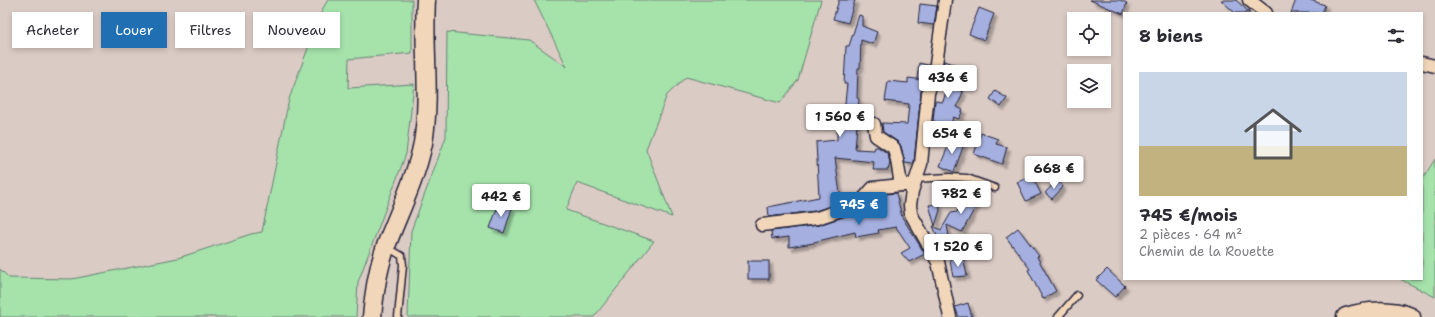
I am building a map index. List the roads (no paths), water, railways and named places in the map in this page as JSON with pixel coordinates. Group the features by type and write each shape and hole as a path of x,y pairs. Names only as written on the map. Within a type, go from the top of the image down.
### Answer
{"main road":[{"path":"372,317 379,272 386,246 406,195 422,144 427,111 426,0"},
{"path":"1346,317 1362,313 1380,312 1398,313 1412,317"}],"street":[{"path":"945,0 935,71 928,93 921,164 914,182 910,205 911,214 938,262 950,317"},
{"path":"1249,0 1265,12"},
{"path":"1423,63 1435,66"},
{"path":"874,124 876,136 894,148 898,160 900,185"},
{"path":"762,226 817,218 859,204 872,188 914,182"}],"lane":[{"path":"914,182 949,177 967,178 995,188"},
{"path":"386,246 402,256 403,265 398,317"},
{"path":"1058,317 1077,295"}]}
